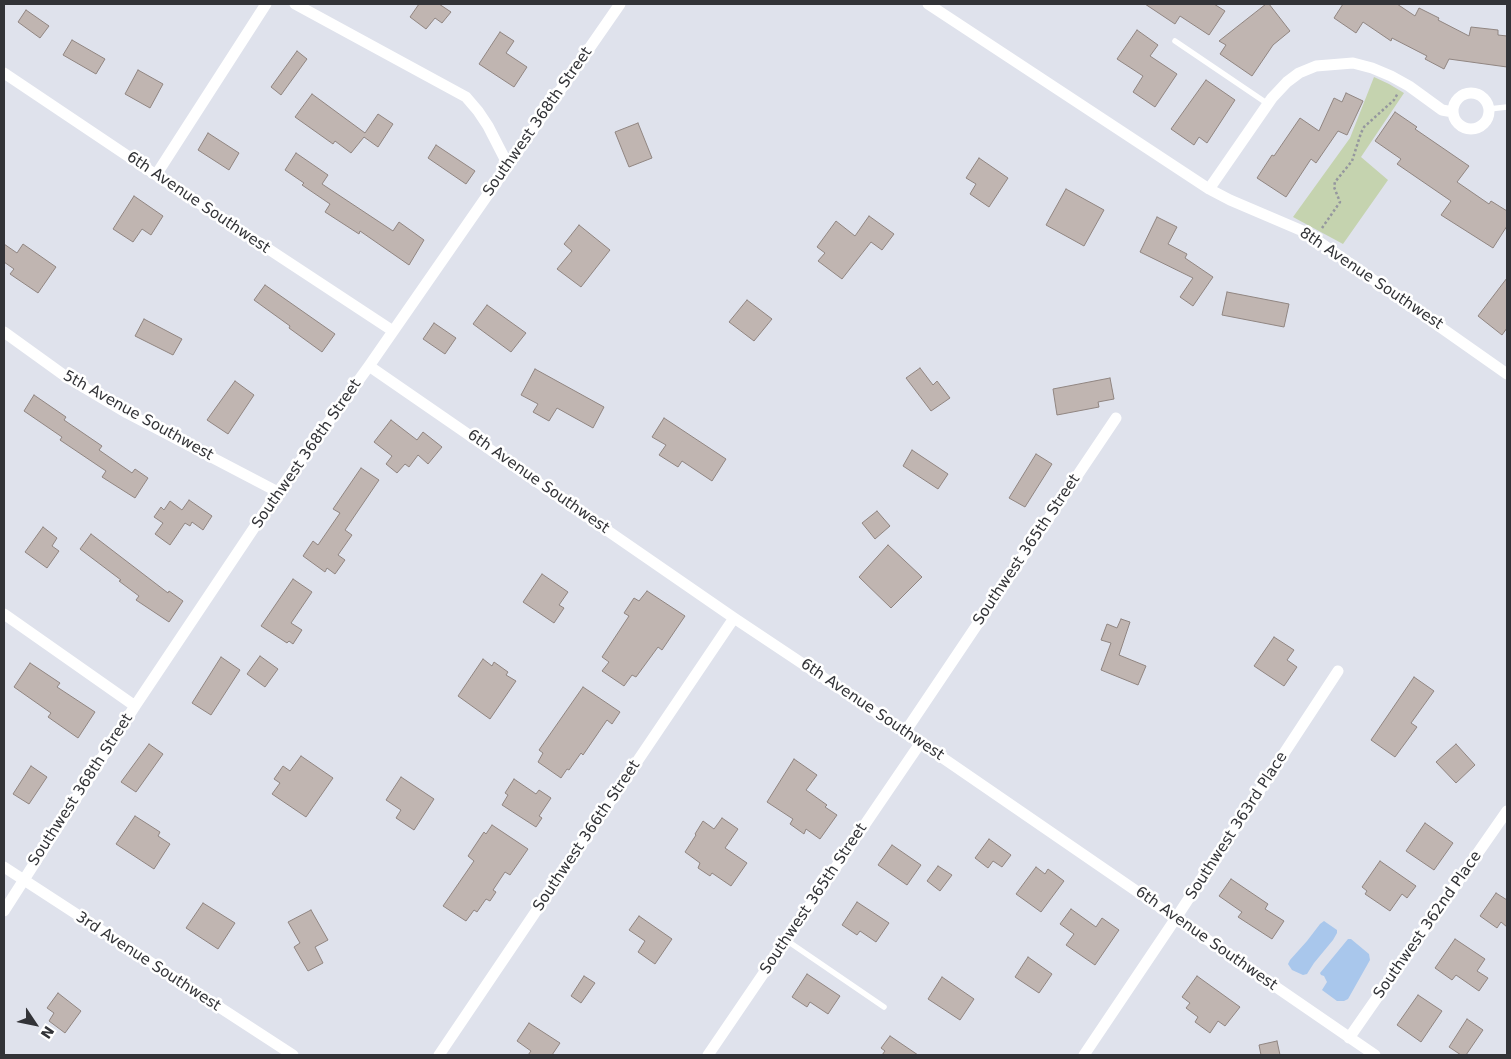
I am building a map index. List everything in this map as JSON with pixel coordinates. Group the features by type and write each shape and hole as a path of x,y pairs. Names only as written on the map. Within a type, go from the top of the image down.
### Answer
{"street":[{"path":"156,175 266,4"},
{"path":"294,4 466,97 488,126 508,165"},
{"name":"Southwest 368th Street","path":"4,911 134,706 278,492 369,366 620,4"},
{"name":"8th Avenue Southwest","path":"928,4 1209,189 1305,232 1507,374"},
{"path":"1209,189 1268,104 1287,82 1299,73 1316,66 1352,63 1372,68 1404,83 1442,110 1453,112"},
{"name":"6th Avenue Southwest","path":"4,73 393,331"},
{"path":"1473,93 1479,94 1488,103 1489,109 1486,121 1481,126 1475,128 1469,128 1458,123 1453,112 1456,100 1461,96 1473,93"},
{"name":"5th Avenue Southwest","path":"4,332 65,376 127,413 278,492"},
{"name":"6th Avenue Southwest","path":"369,366 734,618 921,742 1375,1055"},
{"name":"Southwest 365th Street","path":"905,732 1116,418"},
{"path":"4,614 134,706"},
{"name":"Southwest 366th Street","path":"439,1055 734,618"},
{"name":"Southwest 363rd Place","path":"1084,1055 1338,671"},
{"name":"Southwest 365th Street","path":"708,1055 921,742"},
{"name":"Southwest 362nd Place","path":"1349,1038 1507,811"},
{"name":"3rd Avenue Southwest","path":"4,867 293,1055"}],"lane":[{"path":"1175,41 1268,104"},
{"path":"1489,109 1507,107"},
{"path":"786,940 884,1007"}],"path":[{"path":"1315,239 1340,202 1334,187 1335,182 1352,161 1364,127 1394,100 1404,83"}],"green space":[{"path":"1374,77 1404,93 1361,157 1388,180 1343,244 1293,217 1350,138"}],"water":[{"path":"1324,921 1337,930 1333,940 1307,974 1303,975 1292,970 1288,964 1290,960"},
{"path":"1348,939 1351,939 1369,954 1370,960 1348,999 1337,1001 1322,990 1327,982 1320,973"}],"building":[{"path":"419,4 439,4 451,12 442,23 435,18 426,29 410,17"},
{"path":"1145,4 1214,4 1225,11 1209,35 1180,16 1175,24"},
{"path":"1266,4 1269,4 1290,31 1273,45 1252,76 1220,54 1226,45 1219,41"},
{"path":"1343,4 1397,4 1415,16 1419,8 1469,36 1471,27 1498,30 1498,35 1507,36 1507,67 1449,59 1444,69 1425,59 1427,56 1392,38 1391,41 1363,22 1356,33 1334,18"},
{"path":"26,10 49,26 40,38 18,22"},
{"path":"1137,30 1158,45 1150,56 1177,74 1155,107 1133,92 1143,76 1117,59"},
{"path":"500,32 514,41 506,53 527,67 514,87 479,64"},
{"path":"72,40 105,59 96,74 63,55"},
{"path":"297,51 307,59 281,95 271,87"},
{"path":"138,70 163,84 150,108 125,94"},
{"path":"1206,80 1235,100 1207,143 1199,137 1194,145 1171,129"},
{"path":"1346,93 1363,101 1347,135 1338,131 1316,163 1311,159 1286,197 1257,178 1300,118 1319,131 1334,98 1342,102"},
{"path":"312,94 365,133 378,114 393,124 378,147 364,137 351,153 335,141 333,144 295,117"},
{"path":"1395,112 1417,127 1415,129 1469,166 1457,182 1489,204 1491,201 1507,211 1507,226 1493,248 1441,215 1451,201 1397,164 1401,159 1375,141"},
{"path":"638,123 652,158 629,167 615,132"},
{"path":"208,133 239,153 229,170 198,150"},
{"path":"436,145 475,171 466,184 428,158"},
{"path":"296,153 328,175 322,184 393,231 399,222 424,240 409,265 360,231 359,234 325,212 330,204 302,185 304,183 285,170"},
{"path":"979,158 1008,178 989,207 970,194 976,184 966,178"},
{"path":"1066,189 1104,210 1084,246 1046,225"},
{"path":"134,196 163,216 151,235 142,229 133,242 113,229"},
{"path":"869,216 894,234 882,250 871,242 842,279 818,261 825,253 817,247 836,221 855,236"},
{"path":"1157,217 1177,227 1168,244 1187,254 1185,258 1213,277 1193,306 1180,297 1193,278 1140,252"},
{"path":"579,225 610,250 581,287 557,269 572,251 564,244"},
{"path":"4,244 17,253 23,244 56,267 38,293 10,274 14,269 4,262"},
{"path":"1507,278 1507,328 1502,335 1478,316"},
{"path":"265,285 335,334 322,352 254,300"},
{"path":"1227,292 1289,304 1284,327 1222,315"},
{"path":"747,300 772,319 754,341 729,322"},
{"path":"487,305 526,333 511,352 473,324"},
{"path":"144,319 182,339 173,355 135,336"},
{"path":"434,323 456,338 445,354 423,339"},
{"path":"920,368 933,385 937,381 950,398 931,411 906,378"},
{"path":"535,369 604,407 593,428 557,408 549,421 533,412 538,404 521,395"},
{"path":"1110,378 1114,399 1098,402 1099,407 1057,415 1053,389"},
{"path":"235,381 254,395 228,434 207,420"},
{"path":"34,395 66,417 64,420 102,446 99,450 132,473 135,469 148,478 135,498 102,477 106,471 60,440 62,437 24,411"},
{"path":"664,418 726,459 712,481 682,461 678,467 659,455 666,445 652,437"},
{"path":"391,420 417,440 423,432 442,447 428,464 418,455 409,467 405,464 397,473 386,464 392,456 374,442"},
{"path":"912,450 948,474 938,489 903,466"},
{"path":"1036,454 1052,464 1025,507 1009,498"},
{"path":"361,468 379,480 345,530 352,535 338,555 345,560 335,574 327,568 325,572 303,556 313,541 318,545 340,513 333,509"},
{"path":"189,500 212,516 203,530 192,522 190,526 185,523 170,545 155,534 163,523 154,517 161,507 164,510 170,501 182,510"},
{"path":"877,511 890,526 875,539 862,523"},
{"path":"43,527 57,538 52,546 59,551 47,568 25,552"},
{"path":"91,534 168,593 169,591 183,601 169,622 136,600 139,596 80,549"},
{"path":"888,545 922,577 891,608 859,577"},
{"path":"542,574 568,592 559,605 564,608 554,623 523,602"},
{"path":"293,579 312,592 291,623 302,630 293,644 289,641 287,643 261,626"},
{"path":"647,591 685,616 662,650 658,647 636,677 632,675 624,686 602,671 609,662 602,657 629,616 624,613 634,598 639,601"},
{"path":"1121,619 1130,622 1119,655 1146,666 1138,685 1101,670 1111,643 1101,640 1107,624 1117,628"},
{"path":"1274,637 1294,650 1287,660 1297,667 1284,686 1254,666"},
{"path":"260,656 278,669 265,687 247,674"},
{"path":"221,657 240,670 211,715 192,703"},
{"path":"483,659 492,666 494,662 508,672 506,675 516,681 490,719 458,696"},
{"path":"30,663 60,683 57,687 95,712 78,738 48,717 51,713 14,687"},
{"path":"1414,677 1434,691 1411,723 1417,727 1395,757 1371,740"},
{"path":"583,687 620,712 612,724 607,720 583,755 581,753 561,778 538,762 543,753 539,750"},
{"path":"149,744 163,754 136,792 121,782"},
{"path":"1456,744 1475,765 1456,783 1436,762"},
{"path":"301,756 333,778 306,817 272,794 280,783 274,779 283,766 290,771"},
{"path":"794,759 817,775 806,790 827,805 825,807 837,815 820,839 806,829 804,834 790,824 793,819 767,802"},
{"path":"31,766 47,777 29,804 13,794"},
{"path":"401,777 434,799 414,830 396,818 401,810 386,800"},
{"path":"514,779 536,794 539,790 551,798 539,816 542,818 536,827 502,805 508,795 505,793"},
{"path":"135,816 160,832 158,836 170,844 154,869 116,844"},
{"path":"722,818 738,829 725,848 747,863 731,886 712,873 710,876 698,868 700,863 685,852 703,821 714,829"},
{"path":"1425,823 1453,843 1434,870 1406,851"},
{"path":"492,825 528,849 510,875 505,872 493,890 496,892 490,901 486,899 477,912 474,910 466,921 443,906 474,861 468,856 484,832 486,834"},
{"path":"989,839 1011,855 1002,867 993,861 988,868 975,858"},
{"path":"892,845 921,865 907,885 878,865"},
{"path":"1380,861 1416,886 1407,898 1402,894 1390,911 1365,894 1367,891 1362,887"},
{"path":"938,866 952,875 940,891 927,881"},
{"path":"1036,867 1045,874 1048,869 1064,881 1041,912 1016,894"},
{"path":"1231,879 1268,904 1265,909 1284,921 1272,939 1238,917 1242,912 1219,896"},
{"path":"1496,893 1507,900 1507,927 1501,922 1497,928 1480,916"},
{"path":"857,902 889,923 876,942 860,931 857,935 842,925"},
{"path":"203,903 235,923 218,949 186,928"},
{"path":"1071,909 1096,927 1102,918 1119,930 1095,965 1066,945 1074,934 1060,924"},
{"path":"311,910 328,940 315,947 323,963 308,971 294,947 300,943 288,922"},
{"path":"639,916 672,939 655,964 638,952 645,941 629,930"},
{"path":"1455,939 1485,959 1477,971 1488,978 1479,991 1456,975 1452,980 1435,968"},
{"path":"1028,957 1052,974 1039,993 1015,977"},
{"path":"807,974 840,996 828,1014 810,1002 807,1007 792,997"},
{"path":"584,976 595,983 581,1003 571,996"},
{"path":"1197,976 1240,1007 1225,1026 1218,1021 1210,1033 1195,1022 1198,1017 1186,1008 1190,1003 1182,997"},
{"path":"942,977 974,999 960,1020 928,999"},
{"path":"58,993 81,1011 65,1033 49,1021 54,1013 47,1008"},
{"path":"1418,995 1442,1011 1421,1042 1397,1025"},
{"path":"1467,1019 1483,1030 1466,1055 1461,1055 1449,1047"},
{"path":"529,1023 560,1043 552,1055 528,1055 531,1051 517,1041"},
{"path":"890,1036 918,1055 882,1055 885,1051 881,1048"},
{"path":"1277,1041 1280,1055 1261,1055 1259,1045"}]}
